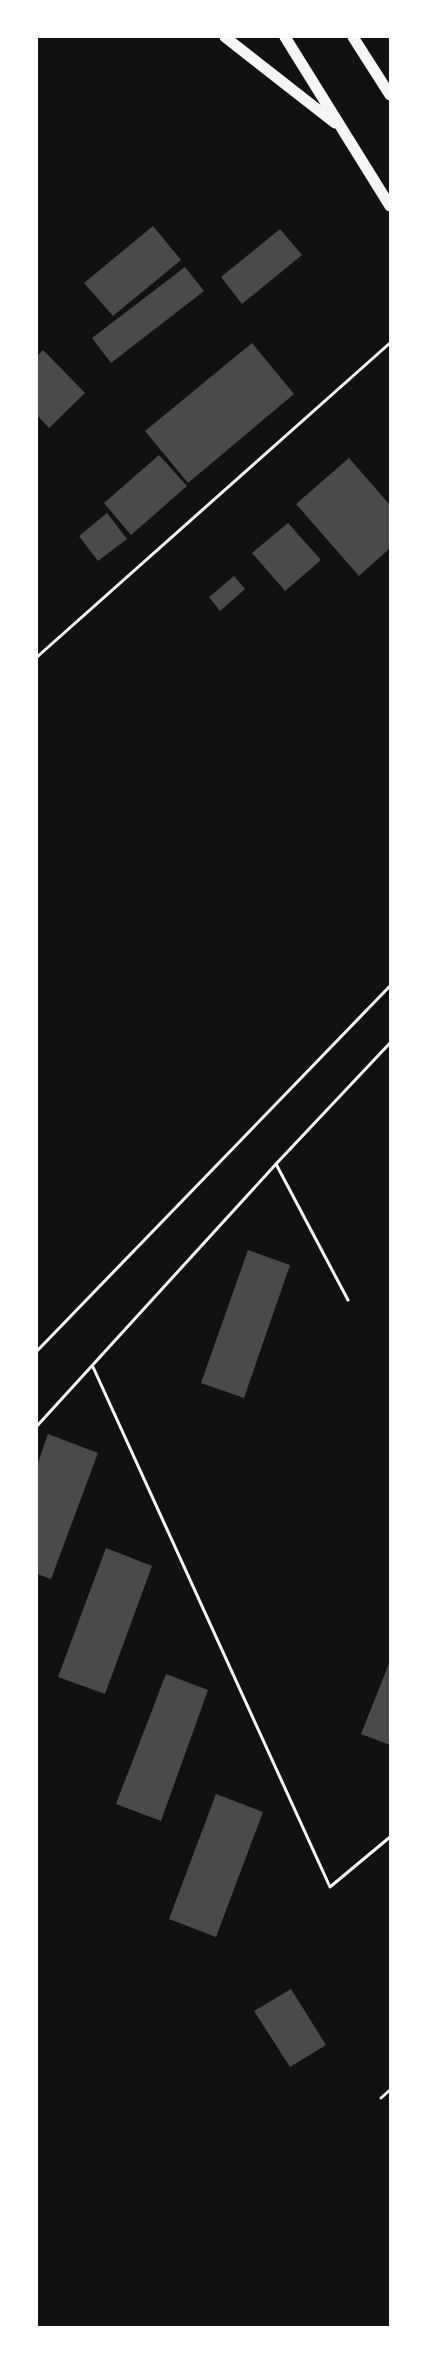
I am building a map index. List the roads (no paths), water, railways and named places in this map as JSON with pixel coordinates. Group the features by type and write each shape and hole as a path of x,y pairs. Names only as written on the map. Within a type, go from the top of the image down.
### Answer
{"highway":[{"path":"225,37 341,128"},
{"path":"285,37 390,206"},
{"path":"353,37 390,95"}],"lane":[{"path":"37,657 390,344"},
{"path":"37,1352 390,986"},
{"path":"37,1426 93,1367 276,1164 390,1043"},
{"path":"276,1164 348,1300"},
{"path":"93,1367 330,1886 390,1837"},
{"path":"381,2098 390,2090"}]}
